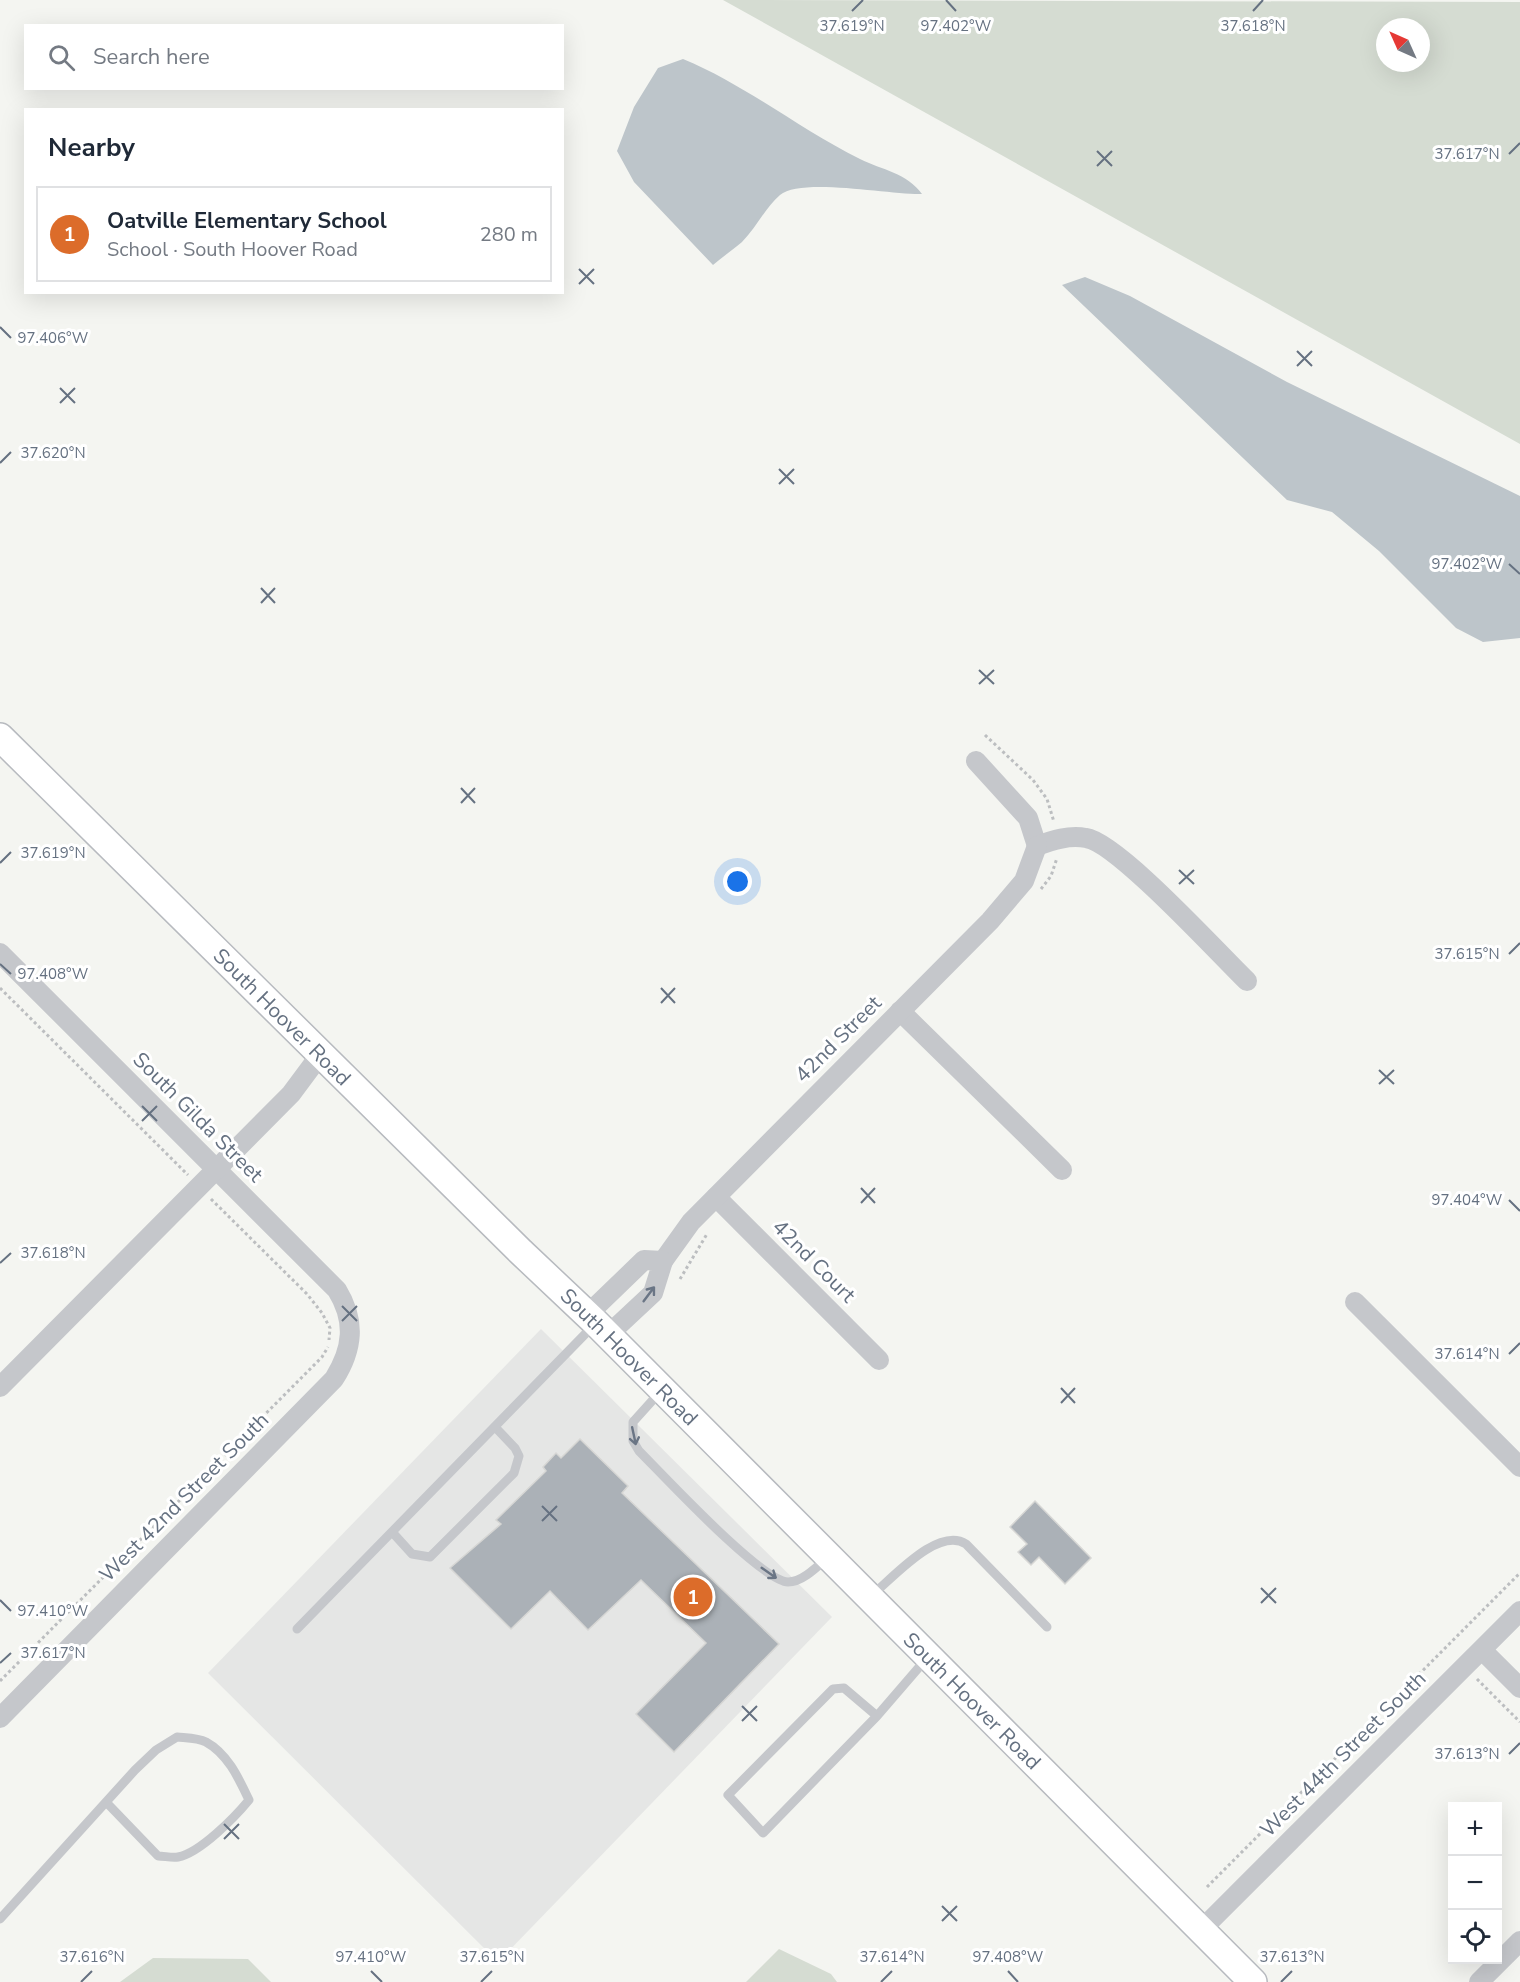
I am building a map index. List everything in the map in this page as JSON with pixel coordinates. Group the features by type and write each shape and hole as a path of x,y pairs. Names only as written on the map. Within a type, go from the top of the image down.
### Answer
{"street":[{"name":"South Hoover Road","path":"0,737 320,1055 597,1324 1253,1982"},
{"path":"976,761 1028,818 1037,846 1059,838 1088,838 1118,853 1247,981"},
{"name":"42nd Street","path":"597,1324 653,1293 663,1261 691,1222 990,921 1024,881 1037,846"},
{"name":"South Gilda Street","path":"0,953 337,1290 351,1322"},
{"path":"900,1011 1062,1170"},
{"path":"0,1387 291,1094 320,1055"},
{"name":"42nd Court","path":"716,1197 879,1360"},
{"path":"597,1324 644,1260 663,1261"},
{"path":"1355,1302 1520,1467"},
{"name":"West 42nd Street South","path":"0,1718 334,1379 348,1353 351,1322"},
{"name":"West 44th Street South","path":"1201,1930 1520,1611"},
{"path":"1482,1650 1520,1688"},
{"path":"1479,1982 1520,1941"}],"lane":[{"path":"297,1629 597,1324"},
{"path":"662,1390 633,1422 633,1441 639,1451 731,1542 772,1577 793,1582 810,1573 829,1557"},
{"path":"393,1533 412,1554 430,1557 513,1473 519,1456 515,1448 495,1427"},
{"path":"869,1598 942,1539 957,1538 966,1544 1047,1627"},
{"path":"877,1716 844,1688 833,1689 728,1795 763,1833 877,1716 928,1657"},
{"path":"0,1919 106,1802 156,1750 177,1737 205,1742 224,1756 238,1776 249,1800 233,1820 207,1841 178,1857 159,1856 106,1802"}],"path":[{"path":"0,988 199,1186 322,1313 330,1328 329,1345 322,1357 0,1681"},
{"path":"1207,1887 1520,1573"},
{"path":"1445,1647 1520,1722"}],"shaded area":[{"path":"723,0 1520,2 1520,444"},
{"path":"683,59 729,81 837,147 902,177 922,194 826,187 791,190 780,195 742,242 713,265 634,182 617,151 634,107 658,68"},
{"path":"1085,277 1130,296 1287,382 1520,496 1520,638 1483,642 1456,628 1379,551 1332,512 1287,500 1062,285"},
{"path":"541,1329 832,1617 498,1962 208,1673"},
{"path":"779,1949 831,1974 837,1982 746,1982"},
{"path":"153,1958 248,1959 271,1982 120,1982"}],"building":[{"path":"580,1439 628,1486 622,1493 779,1644 674,1752 636,1714 706,1643 641,1580 588,1630 550,1591 511,1629 450,1568 501,1524 496,1520 546,1471 543,1467 556,1453 561,1458"},
{"path":"1035,1501 1091,1558 1065,1584 1039,1557 1031,1565 1018,1552 1027,1544 1010,1527"}],"place":[{"name":"Oatville Elementary School","path":"693,1597"}]}
